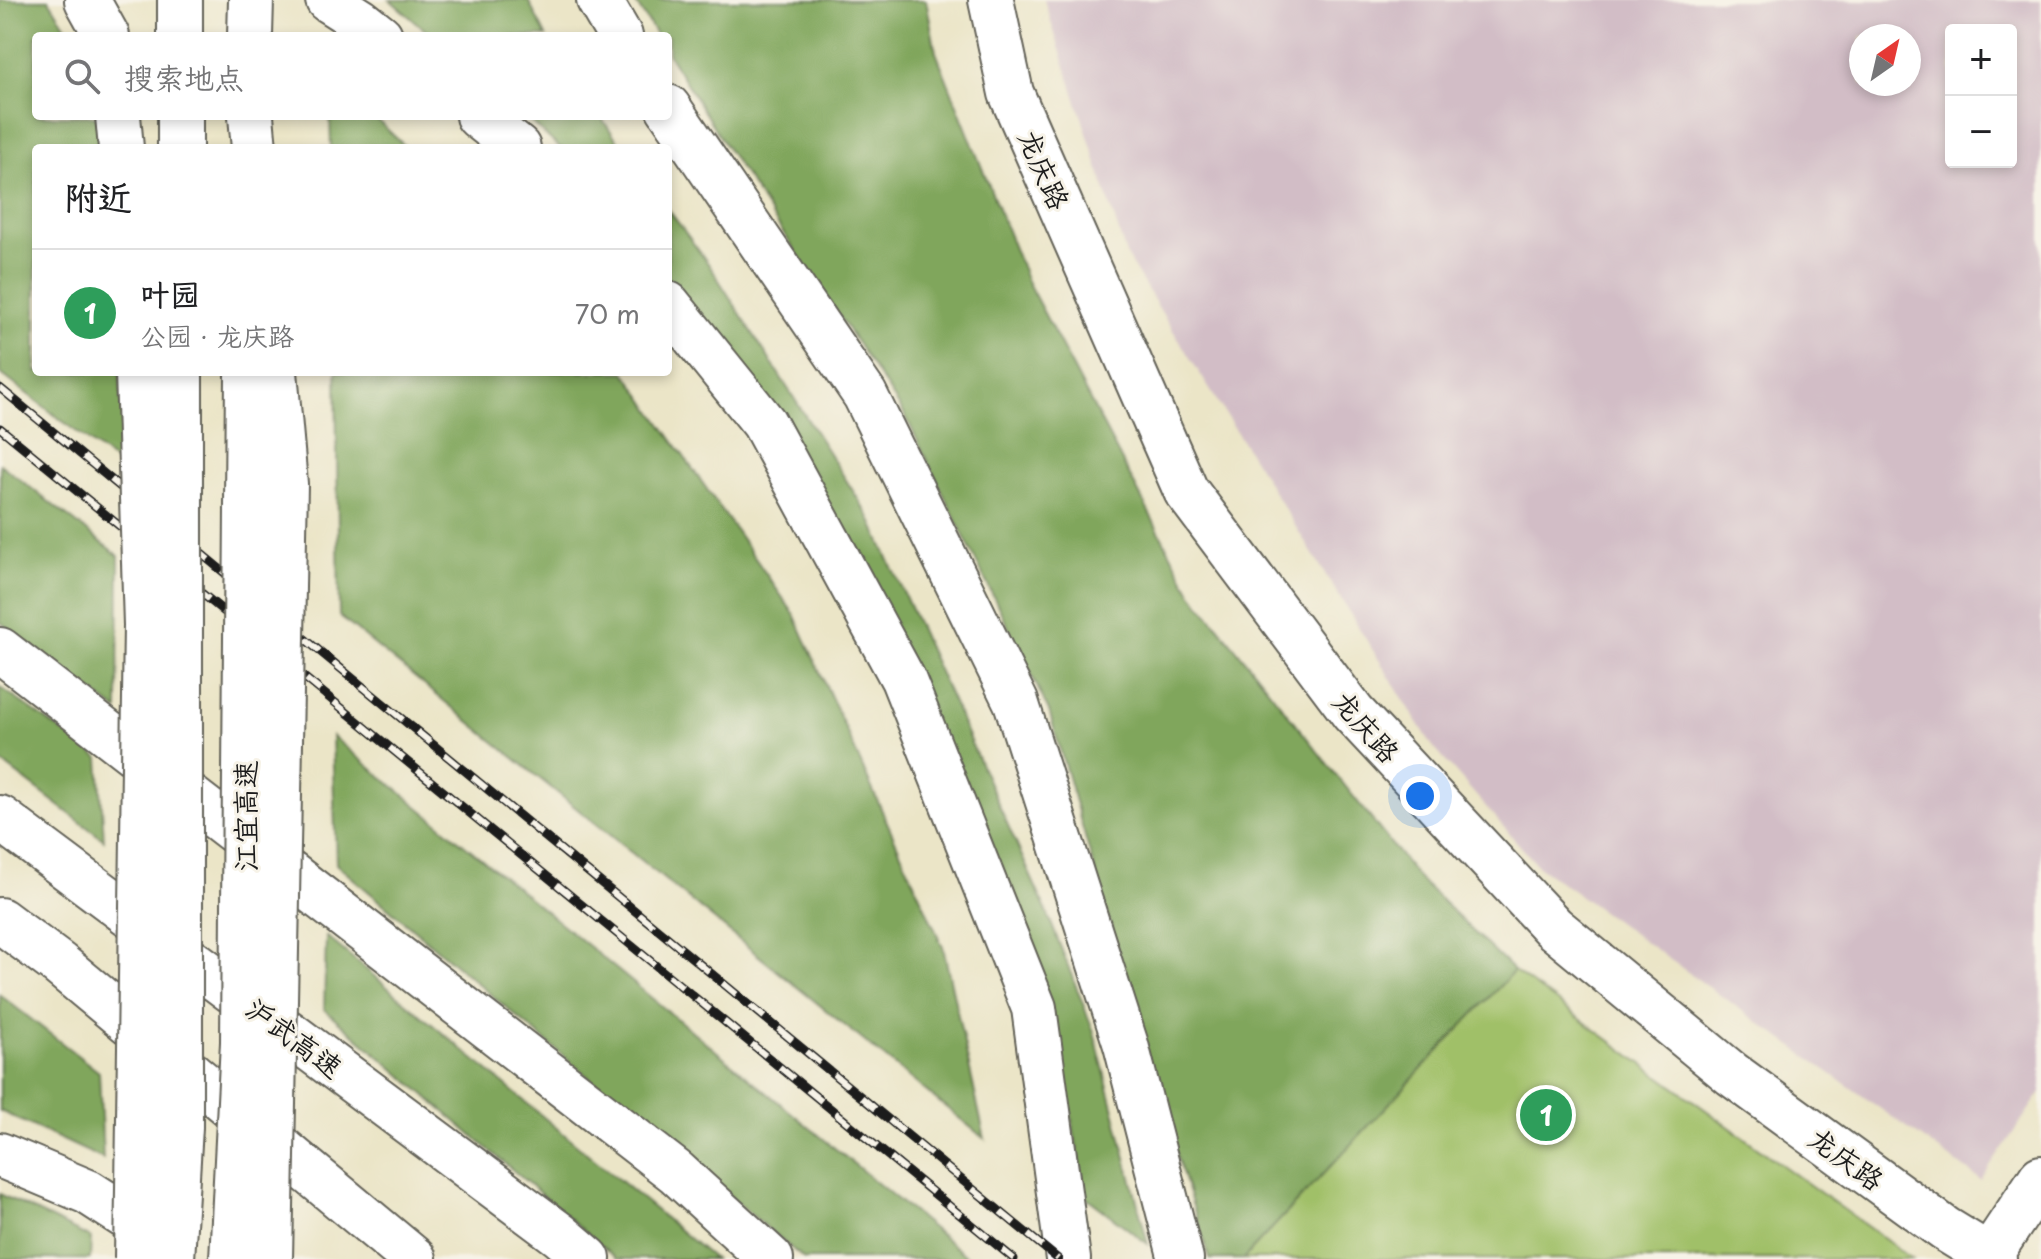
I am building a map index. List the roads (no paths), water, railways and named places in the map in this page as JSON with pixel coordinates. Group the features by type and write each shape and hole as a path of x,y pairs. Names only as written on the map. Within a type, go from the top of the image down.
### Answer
{"main road":[{"path":"87,0 105,32"},
{"path":"180,0 180,32"},
{"path":"250,32 251,0"},
{"path":"328,0 375,32"},
{"path":"599,0 617,32"},
{"name":"龙庆路","path":"991,0 1011,93 1186,491 1353,713 1553,927 1732,1074 1945,1229 1992,1257"},
{"path":"672,113 865,395 1016,702 1126,1045 1181,1259"},
{"path":"118,120 121,144"},
{"path":"180,120 180,144"},
{"path":"250,120 252,144"},
{"path":"483,120 513,144"},
{"path":"672,309 764,423 903,679 1034,1008 1068,1259"},
{"path":"137,1259 146,625 138,376"},
{"path":"172,1259 180,1127 180,376"},
{"name":"江宜高速","path":"232,1259 243,1042 248,376"},
{"path":"270,1259 285,484 275,376"},
{"path":"0,650 663,1162 771,1259"},
{"name":"沪武高速","path":"0,818 548,1225 588,1259"},
{"path":"0,920 59,964 414,1259"},
{"path":"0,1155 88,1192 191,1259"},
{"path":"1992,1257 2041,1178"}],"railway":[{"path":"0,388 1058,1259"},
{"path":"0,428 1014,1259"}],"place":[{"name":"叶园","path":"1546,1115"}]}
